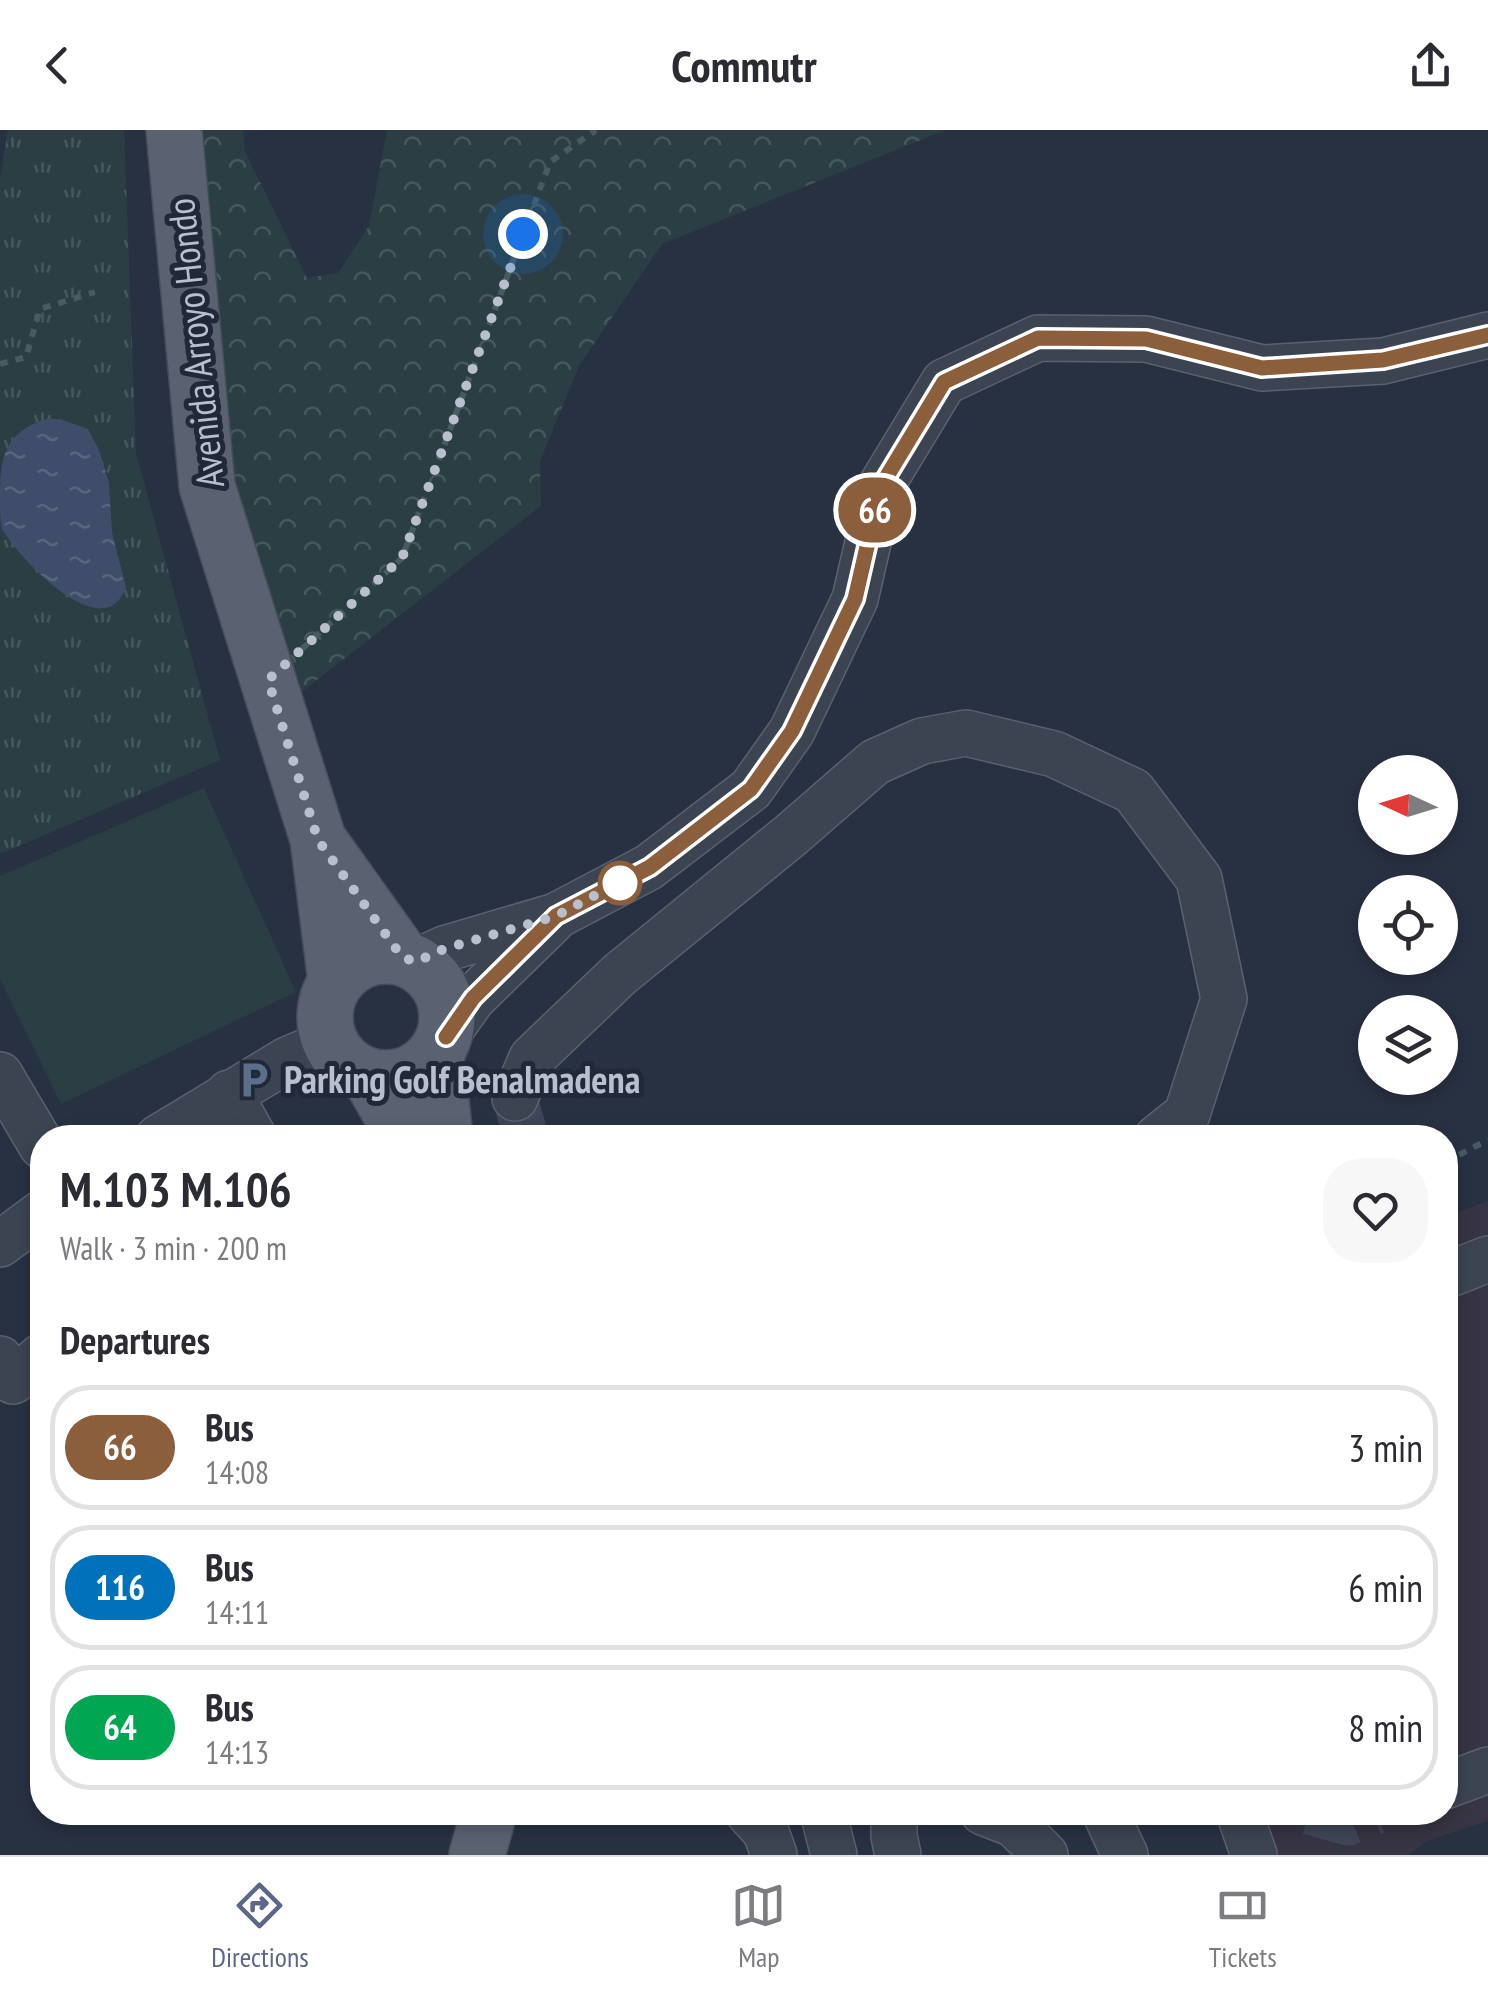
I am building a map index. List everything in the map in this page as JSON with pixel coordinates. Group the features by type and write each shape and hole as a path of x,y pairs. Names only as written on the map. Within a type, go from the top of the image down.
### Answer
{"main road":[{"name":"Avenida Arroyo Hondo","path":"174,130 207,486 318,840 336,981"},
{"name":"Avenida Arroyo Hondo","path":"318,840 409,959"},
{"path":"441,1046 423,1067 406,1076 370,1077 354,1070 330,1042 325,1021 327,1000 336,981 354,964 377,956 409,959 438,981 448,1008 441,1046 444,1125"},
{"path":"370,1077 398,1125"},
{"path":"477,1855 485,1825"}],"street":[{"path":"409,959 556,916 650,867 751,789 792,731 855,599 881,486 944,382 1038,338 1146,339 1262,368 1383,360 1488,335"},
{"path":"515,1098 532,1058 608,986 875,762 922,741 966,733 1054,754 1133,791 1199,879 1224,999 1188,1114 1174,1125"},
{"path":"751,789 791,835"},
{"path":"441,1046 473,998 556,916"},
{"path":"178,1125 287,1060 330,1042"},
{"path":"0,1076 30,1126"},
{"path":"228,1093 246,1125"},
{"path":"0,1244 30,1221"},
{"path":"1458,1271 1488,1259"},
{"path":"1458,1301 1488,1290"},
{"path":"0,1359 13,1380 30,1366"},
{"path":"1458,1781 1488,1770"},
{"path":"760,1825 774,1855"},
{"path":"826,1825 834,1855"},
{"path":"894,1825 898,1855"},
{"path":"1015,1825 1045,1855"},
{"path":"1112,1825 1125,1855"},
{"path":"1244,1825 1254,1855"}],"path":[{"path":"268,680 402,558 550,162 596,130"},
{"path":"0,364 26,358 40,309 95,292"},
{"path":"1458,1155 1488,1140"}],"shaded area":[{"path":"1488,1201 1488,1821 1427,1841 1409,1855 1238,1855 1227,1825 1458,1825 1458,1212"}],"green space":[{"path":"8,130 124,130 136,453 220,760 0,854 0,178"},
{"path":"194,130 243,130 245,151 307,278 338,273 369,226 387,130 946,130 662,244 579,366 540,461 541,506 300,693 229,475"},
{"path":"204,788 296,992 61,1104 0,979 0,876"}],"water":[{"path":"47,419 60,419 88,429 99,450 109,483 112,533 126,587 115,604 99,608 61,592 25,558 2,529 0,484 7,448 22,431"}],"tunnel":[{"path":"515,1098 522,1125"}],"bus line":[{"name":"66","path":"446,1037 473,998 556,916 650,867 751,789 792,731 855,599 881,486 944,382 1038,338 1146,339 1262,368 1383,360 1488,335"}],"place":[{"name":"Parking Golf Benalmadena","path":"254,1080"}],"route":[{"path":"523,234 402,558 268,680 318,840 402,957 416,962 444,949 556,916 624,880 620,883"}]}
